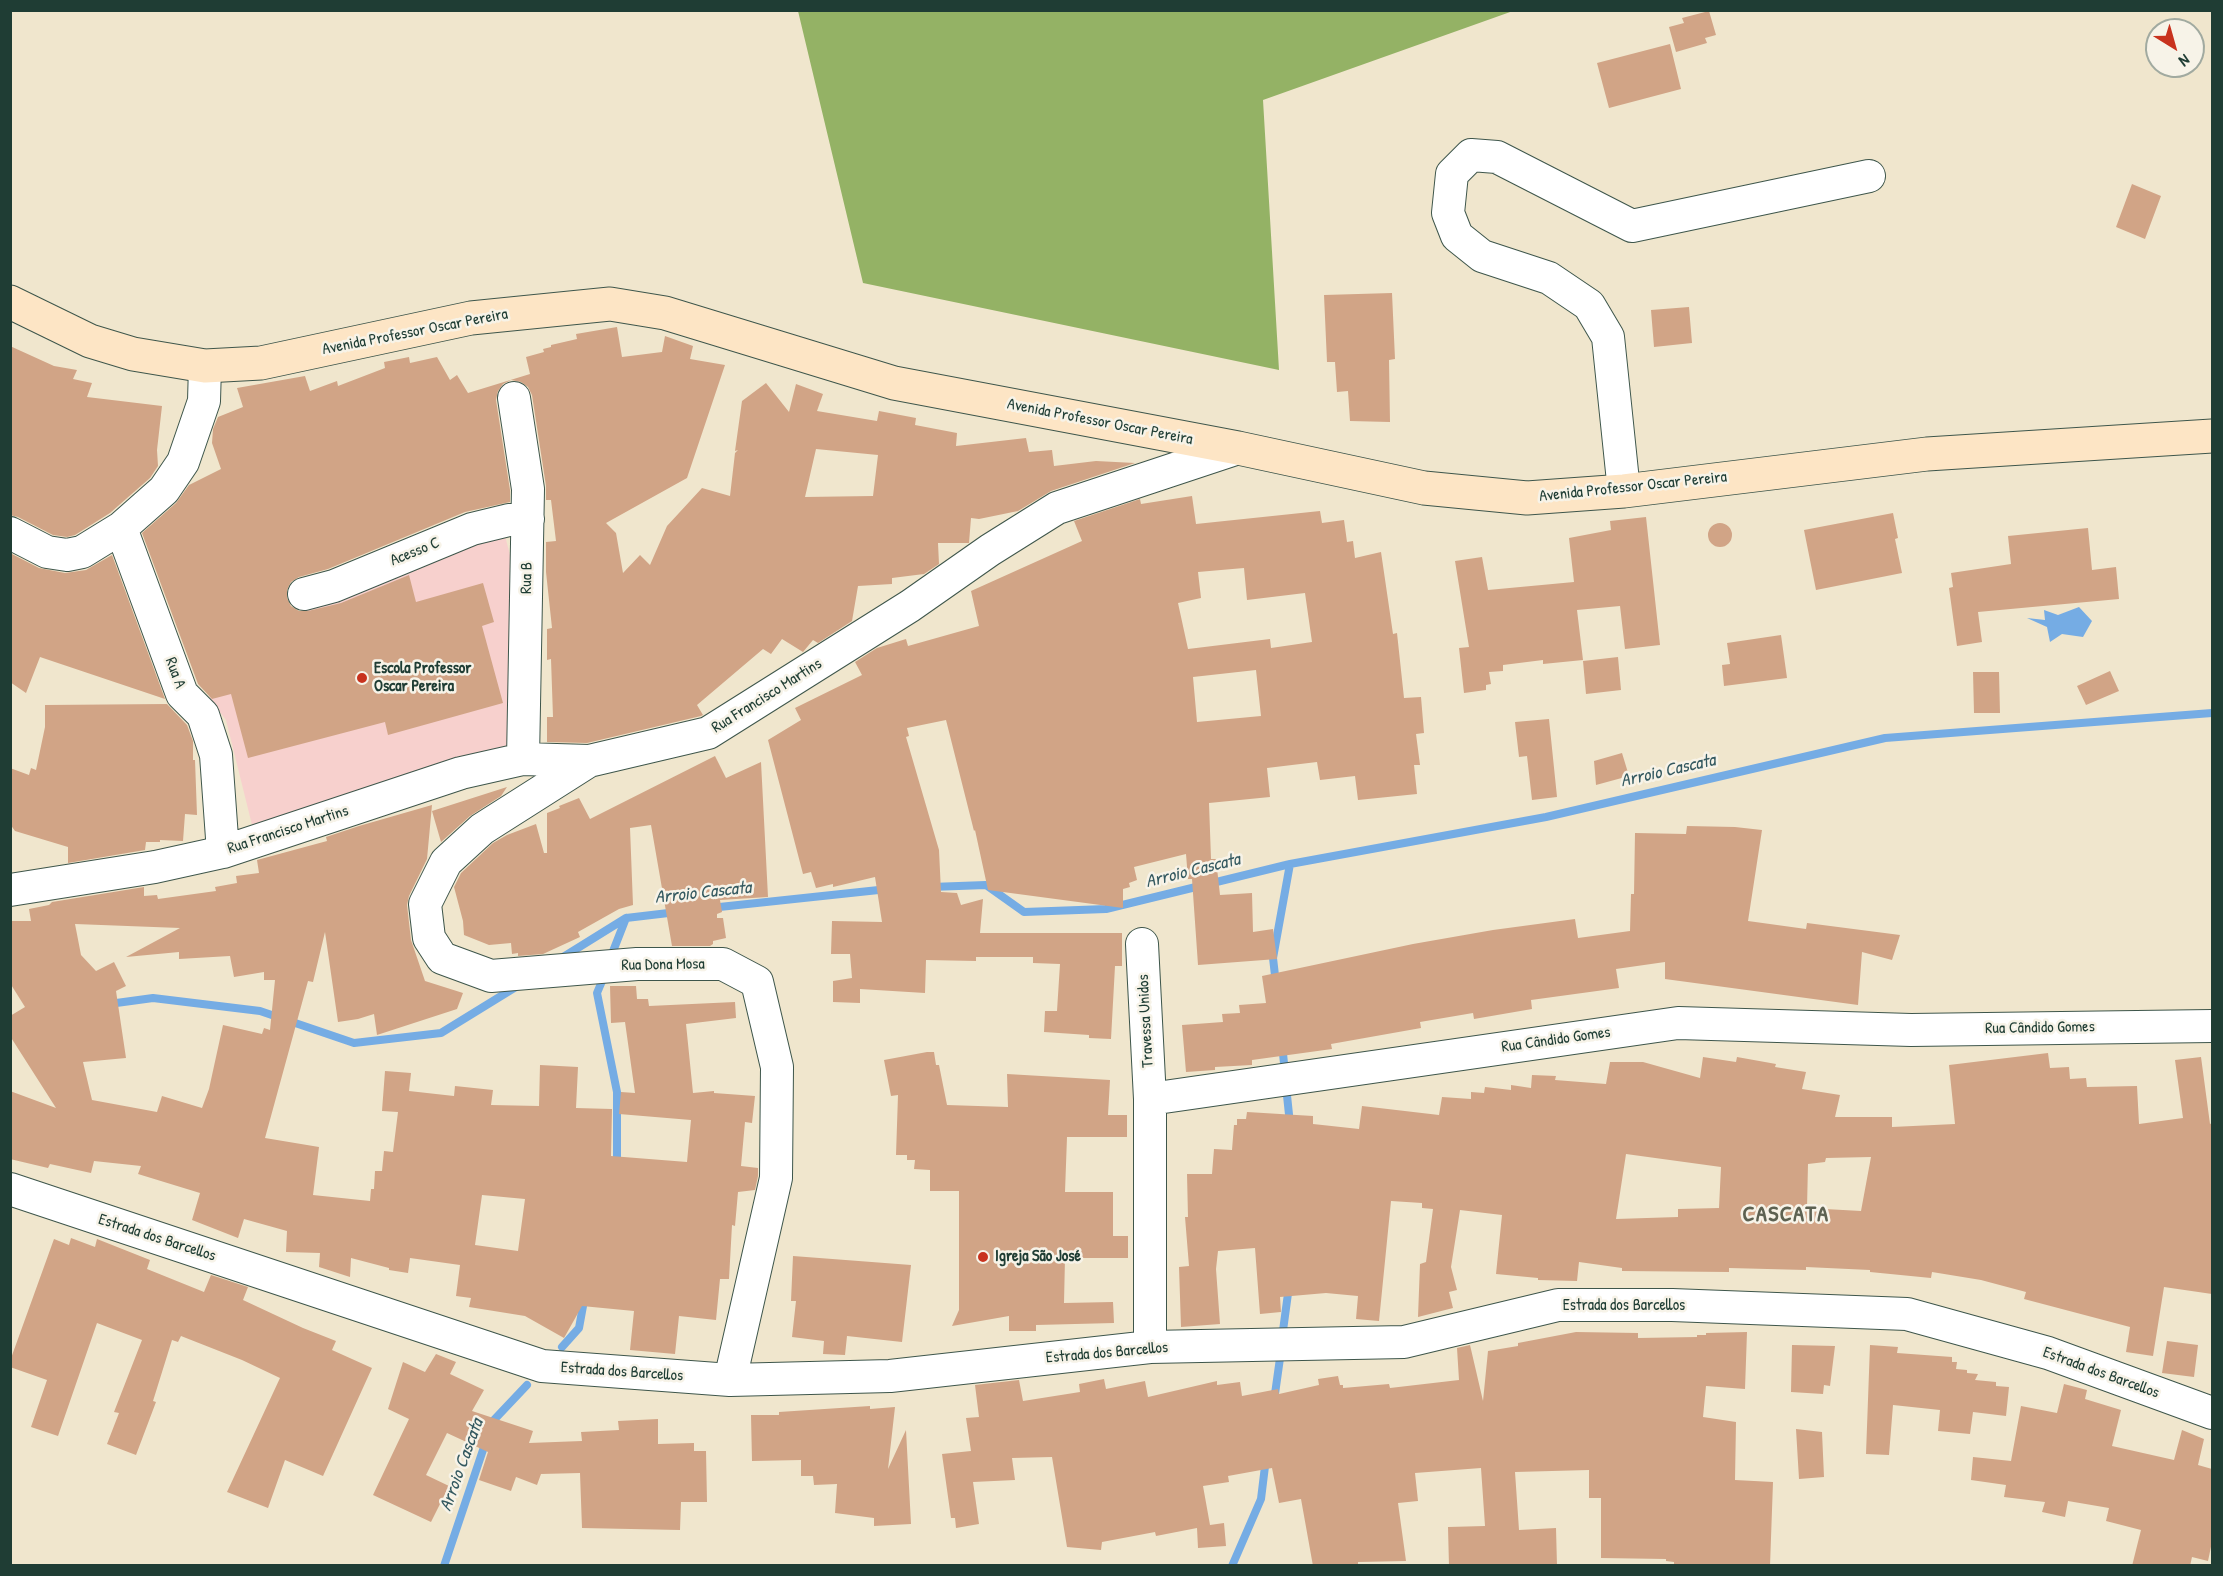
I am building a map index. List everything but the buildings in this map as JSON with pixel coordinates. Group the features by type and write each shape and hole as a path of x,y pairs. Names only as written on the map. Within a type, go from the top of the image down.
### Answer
{"main road":[{"name":"Avenida Professor Oscar Pereira","path":"10,302 90,342 133,354 205,366 261,363 471,318 610,304 665,313 894,383 1238,448 1424,488 1527,498 1624,491 1927,454 2212,436"}],"street":[{"path":"1624,491 1608,337 1589,305 1549,278 1482,256 1457,236 1448,213 1452,174 1471,155 1497,157 1632,226 1869,176"},
{"path":"10,533 47,552 67,555 82,552 122,528 164,490 183,462 204,401 205,366"},
{"name":"Rua B","path":"514,398 528,489 523,759"},
{"name":"Rua Francisco Martins","path":"10,890 155,867 223,852 462,773 523,759 589,762 708,733 910,606 990,550 1057,508 1238,448"},
{"name":"Acesso C","path":"304,594 334,586 472,529 509,519 528,519"},
{"name":"Rua A","path":"122,528 182,694 203,715 216,755 223,852"},
{"name":"Rua Dona Mosa","path":"589,762 483,829 446,862 425,904 429,938 442,958 491,976 637,964 723,964 757,982 777,1067 776,1178 730,1380"},
{"name":"Travessa Unidos","path":"1142,944 1150,1099"},
{"name":"Rua Cândido Gomes","path":"1150,1099 1678,1023 1911,1030 2212,1026"},
{"path":"1150,1099 1150,1347"},
{"name":"Estrada dos Barcellos","path":"10,1189 542,1366 730,1380 890,1376 1150,1347 1404,1342 1558,1305 1672,1305 1907,1314 2048,1353 2212,1413"}],"shaded area":[{"name":"Escola Professor Oscar Pereira","path":"503,528 522,601 516,753 254,833 226,720 210,699 199,657 293,621 310,601"}],"green space":[{"path":"798,10 1513,11 1263,100 1279,370 863,283"}],"water":[{"path":"2079,607 2092,621 2083,637 2062,634 2050,642 2047,627 2027,618 2045,620 2044,610 2058,615"}],"waterway":[{"name":"Arroio Cascata","path":"931,887 986,885 1024,912 1106,909 1290,864 1546,817 1885,738 2212,713"},
{"path":"1276,984 1273,958 1290,864"},
{"name":"Arroio Cascata","path":"710,908 888,889"},
{"name":"Arroio Cascata","path":"610,959 626,918 677,912"},
{"path":"560,959 626,918"},
{"name":"Arroio Cascata","path":"605,974 597,993 617,1092 617,1168"},
{"path":"109,1004 153,998 260,1011 354,1043 441,1033 519,985"},
{"path":"1282,1044 1285,1073"},
{"path":"1286,1086 1290,1124"},
{"path":"1282,1338 1289,1286"},
{"name":"Arroio Cascata","path":"562,1347 579,1328 585,1295"},
{"path":"1274,1401 1281,1351"},
{"name":"Arroio Cascata","path":"490,1429 492,1422 527,1385"},
{"name":"Arroio Cascata","path":"444,1566 486,1441"},
{"path":"1232,1566 1261,1499 1266,1458"}],"place":[{"name":"Escola Professor Oscar Pereira","path":"362,678"},
{"name":"Igreja São José","path":"983,1257"}],"district":[{"name":"CASCATA","path":"1786,1215"}]}
